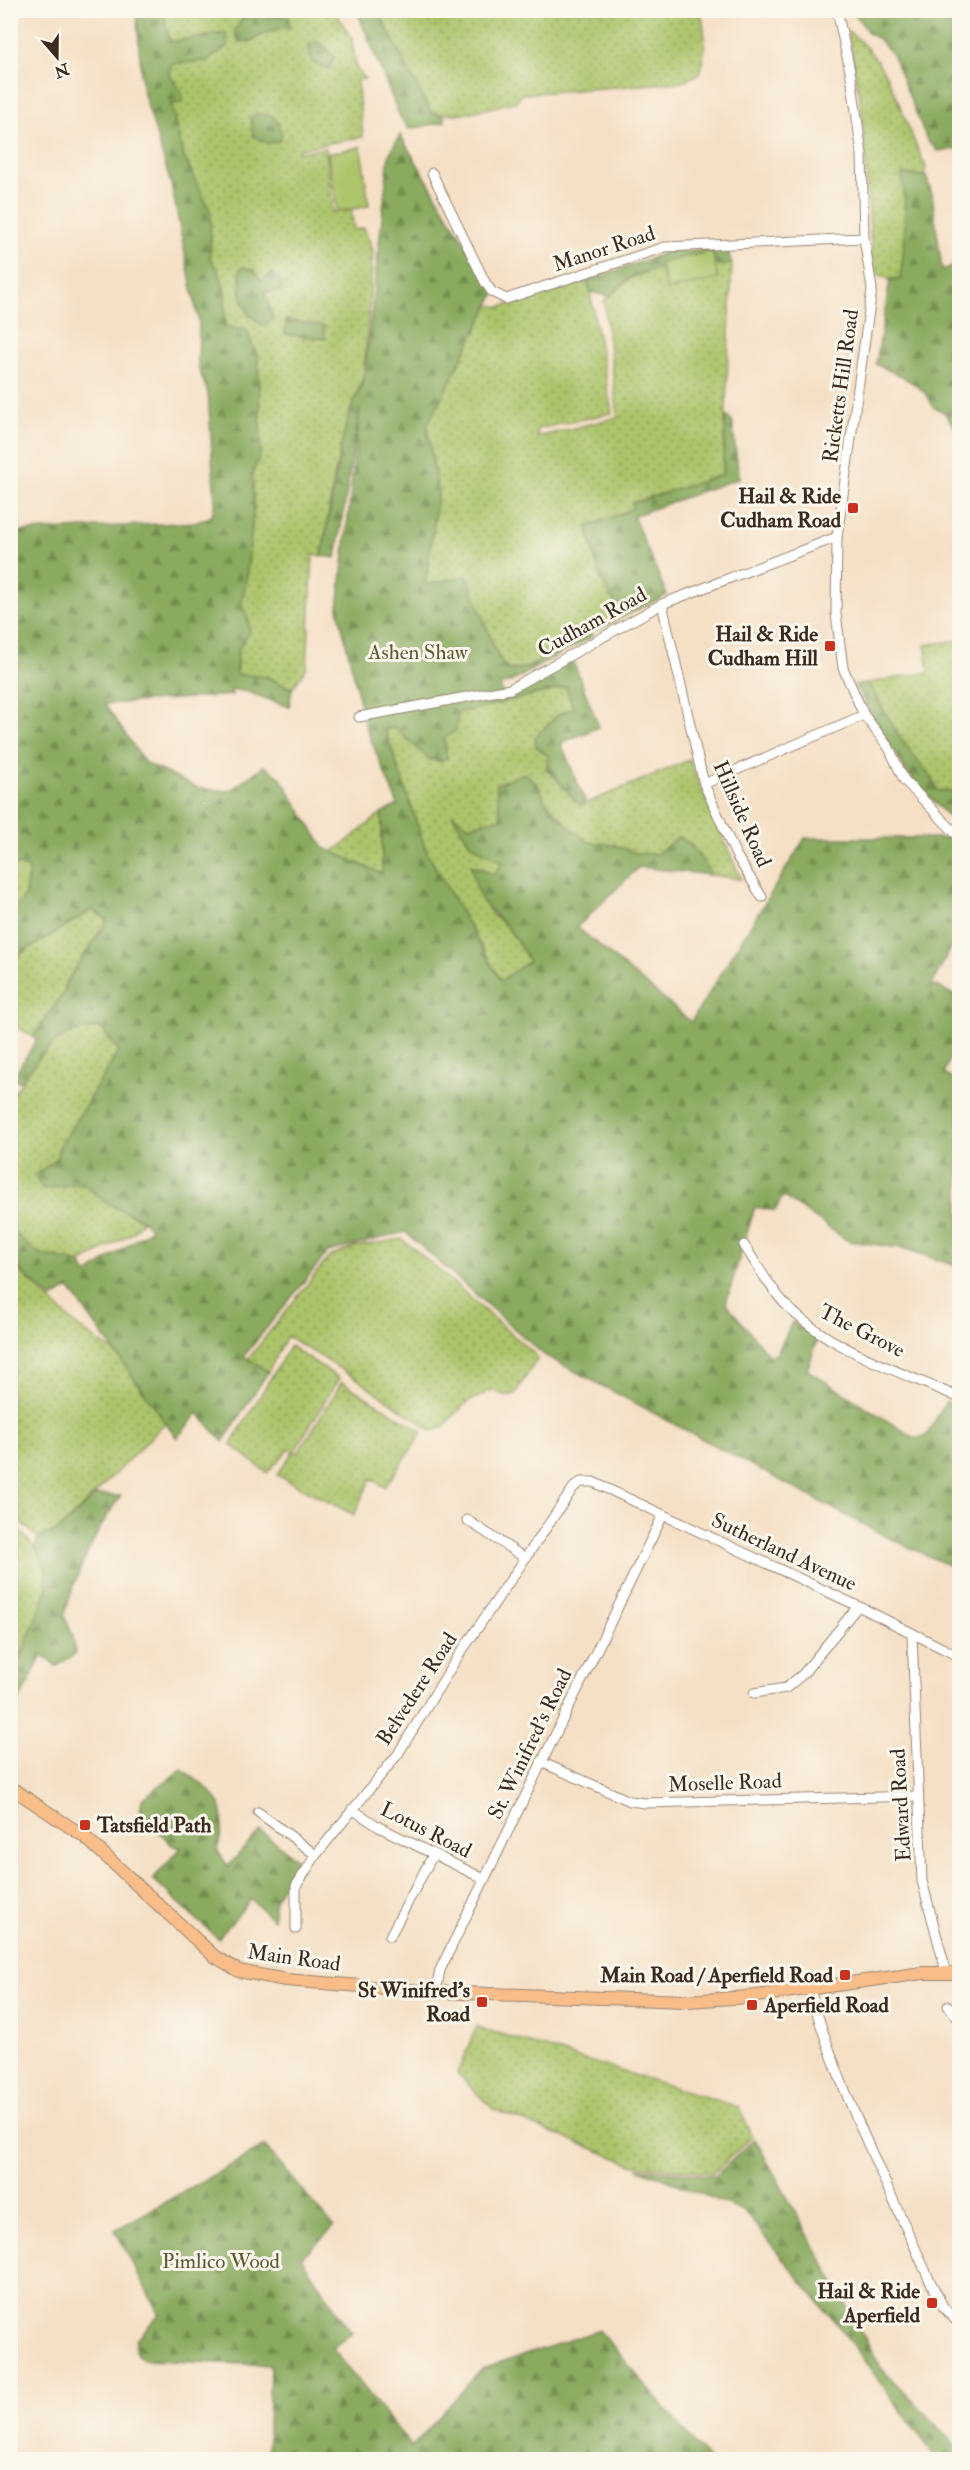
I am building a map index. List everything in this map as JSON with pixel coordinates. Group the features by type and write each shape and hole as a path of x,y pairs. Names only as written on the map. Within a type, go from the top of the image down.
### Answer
{"main road":[{"name":"Main Road","path":"10,1787 85,1837 188,1934 214,1956 239,1971 286,1980 436,1992 686,2001 749,1997 946,1971 960,1973"}],"street":[{"name":"Ricketts Hill Road","path":"837,10 851,76 862,154 864,237 872,289 837,537 836,614 843,668 864,715 889,748 904,780 960,838"},
{"name":"Manor Road","path":"432,173 485,282 492,292 506,299 673,246 864,237"},
{"name":"Cudham Road","path":"359,717 510,689 662,604 837,537"},
{"name":"Hillside Road","path":"662,604 704,784 736,855 762,897"},
{"path":"704,784 864,715"},
{"name":"The Grove","path":"744,1245 785,1304 808,1325 855,1351 960,1398"},
{"name":"Belvedere Road","path":"296,1929 296,1886 316,1855 398,1754 455,1661 574,1487 581,1482 593,1482"},
{"name":"Sutherland Avenue","path":"593,1482 858,1606 960,1657"},
{"name":"St. Winifred's Road","path":"436,1992 440,1970 663,1515"},
{"path":"467,1520 525,1558"},
{"path":"754,1693 786,1688 803,1674 858,1606"},
{"name":"Edward Road","path":"912,1634 922,1881 946,1971"},
{"name":"Moselle Road","path":"541,1762 630,1802 918,1796"},
{"name":"Lotus Road","path":"352,1809 379,1827 484,1880"},
{"path":"258,1812 316,1855"},
{"path":"390,1936 432,1855"},
{"path":"810,1989 819,2021 840,2076 929,2279 944,2308 960,2325"},
{"path":"948,2006 960,2021"}],"green space":[{"name":"Ashen Shaw","path":"133,11 164,11 169,42 226,33 228,46 207,61 172,64 169,74 181,91 183,102 171,104 183,155 211,213 210,258 219,272 225,291 225,327 246,330 258,358 261,452 252,475 254,505 246,582 241,604 247,616 250,632 238,649 236,674 267,677 292,689 289,707 248,692 231,689 232,695 105,704 145,763 198,788 229,791 264,766 280,777 324,848 382,874 382,813 398,805 366,728 338,609 360,408 336,558 322,556 341,446 350,411 364,379 389,155 400,135 495,293 427,426 438,495 425,585 467,576 498,657 508,670 533,665 557,645 576,634 590,632 593,636 510,682 500,685 503,695 573,661 599,727 561,743 585,801 580,806 548,769 548,756 536,746 535,737 559,714 573,708 566,687 458,713 456,730 444,739 447,758 441,762 429,759 394,727 385,730 427,853 501,981 529,961 512,933 482,899 471,865 494,875 503,862 471,845 452,814 469,826 501,818 496,784 525,773 538,785 545,801 557,816 588,842 614,845 635,853 657,854 678,837 689,844 701,858 711,875 639,867 577,927 691,1022 805,838 959,838 959,933 930,988 935,985 959,998 959,1035 944,1073 959,1085 959,1267 903,1248 848,1241 783,1196 775,1211 755,1207 726,1303 769,1356 777,1354 792,1322 818,1338 807,1370 916,1439 927,1435 946,1401 959,1408 959,1570 885,1536 544,1355 405,1232 328,1252 244,1356 268,1372 223,1442 198,1413 177,1438 69,1288 52,1299 11,1262 11,1230 37,1253 80,1263 87,1274 151,1229 143,1220 105,1202 83,1183 43,1189 34,1176 56,1159 62,1139 64,1140 119,1051 100,1027 85,1029 63,1037 46,1050 22,1081 11,1080 37,1040 33,1037 65,991 65,984 108,920 92,910 20,954 11,966 11,912 24,898 29,869 11,863 11,532 197,522 212,516 215,502 208,393 198,366 199,323 171,184 142,87 137,19"},
{"path":"164,11 335,11 352,39 356,68 365,79 357,80 363,137 298,149 299,152 326,148 333,212 351,209 354,230 364,228 373,250 364,375 350,411 334,477 322,556 313,554 307,667 292,689 267,677 236,675 238,649 250,632 247,616 241,604 246,582 254,505 252,475 261,452 258,358 246,330 225,327 225,291 219,272 210,259 211,237 191,170 183,155 171,104 183,102 179,89 169,74 172,63 189,61 228,45 225,33 169,42","holes":["244,17 263,17 288,28 275,28 249,42","261,282 269,303 249,317 240,290","287,320 325,339 286,334"]},
{"path":"357,11 378,11 431,113 444,115 445,122 409,129 400,117"},
{"path":"378,11 700,11 705,34 703,59 699,74 682,82 522,94 517,101 474,112 431,113"},
{"path":"853,11 959,11 959,149 938,151 927,140 893,56 879,39 869,34"},
{"path":"289,16 289,28 274,30 245,42 239,42 234,31 244,17"},
{"path":"848,31 864,44 886,76 926,167 924,176 902,174 907,209 902,278 890,280 877,273 872,262 862,112"},
{"path":"317,42 326,47 334,57 329,69 313,63 308,45"},
{"path":"257,114 271,115 278,123 282,135 279,141 267,143 253,136 251,117"},
{"path":"361,147 369,206 337,212 328,153"},
{"path":"902,174 926,176 932,194 942,270 959,264 959,434 944,412 933,407 924,392 917,386 876,364 890,280 900,278 902,265 905,213"},
{"path":"727,248 732,264 715,265 712,251 661,263 659,268 632,277 609,296 590,292 588,281 670,251"},
{"path":"712,251 718,279 667,290 660,263"},
{"path":"732,264 723,475 632,503 633,509 587,527 601,579 623,617 602,628 576,632 564,637 532,666 508,670 498,657 467,576 425,585 438,495 427,426 489,305 500,307 588,281 612,413 537,429 538,437 618,417 604,301 632,277 659,268 668,290 718,278 715,265"},
{"path":"243,267 254,270 261,281 272,273 279,279 282,291 264,292 273,318 263,326 250,314 243,301 240,269"},
{"path":"287,320 324,326 325,339 285,334"},
{"path":"726,416 732,420 739,478 633,516 667,595 623,617 601,579 587,527 632,509 632,503 722,475"},
{"path":"959,640 959,793 937,790 933,780 900,738 868,683 929,672 925,645"},
{"path":"868,683 900,738 933,780 937,790 959,793 959,828 907,773 854,685"},
{"path":"566,687 573,708 559,714 535,737 536,746 548,756 546,769 575,796 580,806 689,760 741,879 711,875 690,843 678,838 657,854 635,853 614,845 585,843 545,801 538,785 496,784 501,818 468,826 453,816 471,845 503,862 494,875 478,867 491,914 506,926 530,961 501,981 427,853 385,729 394,727 447,758 444,739 458,713"},
{"path":"382,813 382,875 333,852"},
{"path":"11,863 29,869 25,898 11,912"},
{"path":"92,909 108,920 65,984 65,991 33,1037 11,1022 11,966 20,954"},
{"path":"100,1027 119,1051 63,1142 73,1184 83,1183 105,1202 143,1220 133,1233 80,1263 37,1253 11,1230 11,1097 43,1050 74,1030"},
{"path":"402,1239 536,1355 537,1359 515,1394 506,1396 492,1390 466,1403 443,1427 432,1431 357,1379 287,1336 268,1372 248,1359 329,1257 354,1247"},
{"path":"10,1262 78,1327 116,1353 166,1422 59,1530 38,1538 11,1514"},
{"path":"290,1346 339,1378 294,1452 298,1453 342,1382 423,1432 385,1487 371,1478 354,1515 277,1475 293,1452 289,1449 267,1473 231,1444"},
{"path":"96,1495 121,1496 103,1522 87,1553 64,1616 73,1635 75,1654 57,1666 42,1656 15,1708 11,1703 11,1681 47,1591 46,1568 35,1547 38,1538 59,1530"},
{"path":"11,1522 39,1553 47,1578 42,1608 11,1681"},
{"path":"182,1769 213,1794 222,1810 221,1834 217,1850 228,1866 260,1831 298,1860 275,1898 273,1920 251,1899 218,1939 153,1879 181,1848 172,1845 140,1811 142,1799"},
{"path":"477,2027 739,2107 752,2137 713,2173 634,2165 493,2109 457,2073"},
{"path":"755,2139 882,2369 959,2449 959,2452 947,2459 937,2459 843,2332 744,2211 637,2168 715,2176"},
{"name":"Pimlico Wood","path":"265,2146 334,2227 301,2258 352,2333 332,2348 412,2447 482,2369 599,2330 708,2459 267,2459 270,2365 143,2360 135,2351 136,2340 159,2314 115,2230"}],"place":[{"name":"Hail & Ride Cudham Road","path":"853,508"},
{"name":"Hail & Ride Cudham Hill","path":"830,646"},
{"name":"Tatsfield Path","path":"85,1825"},
{"name":"Main Road / Aperfield Road","path":"845,1975"},
{"name":"St Winifred's Road","path":"482,2002"},
{"name":"Aperfield Road","path":"752,2005"},
{"name":"Hail & Ride Aperfield","path":"932,2303"}]}
